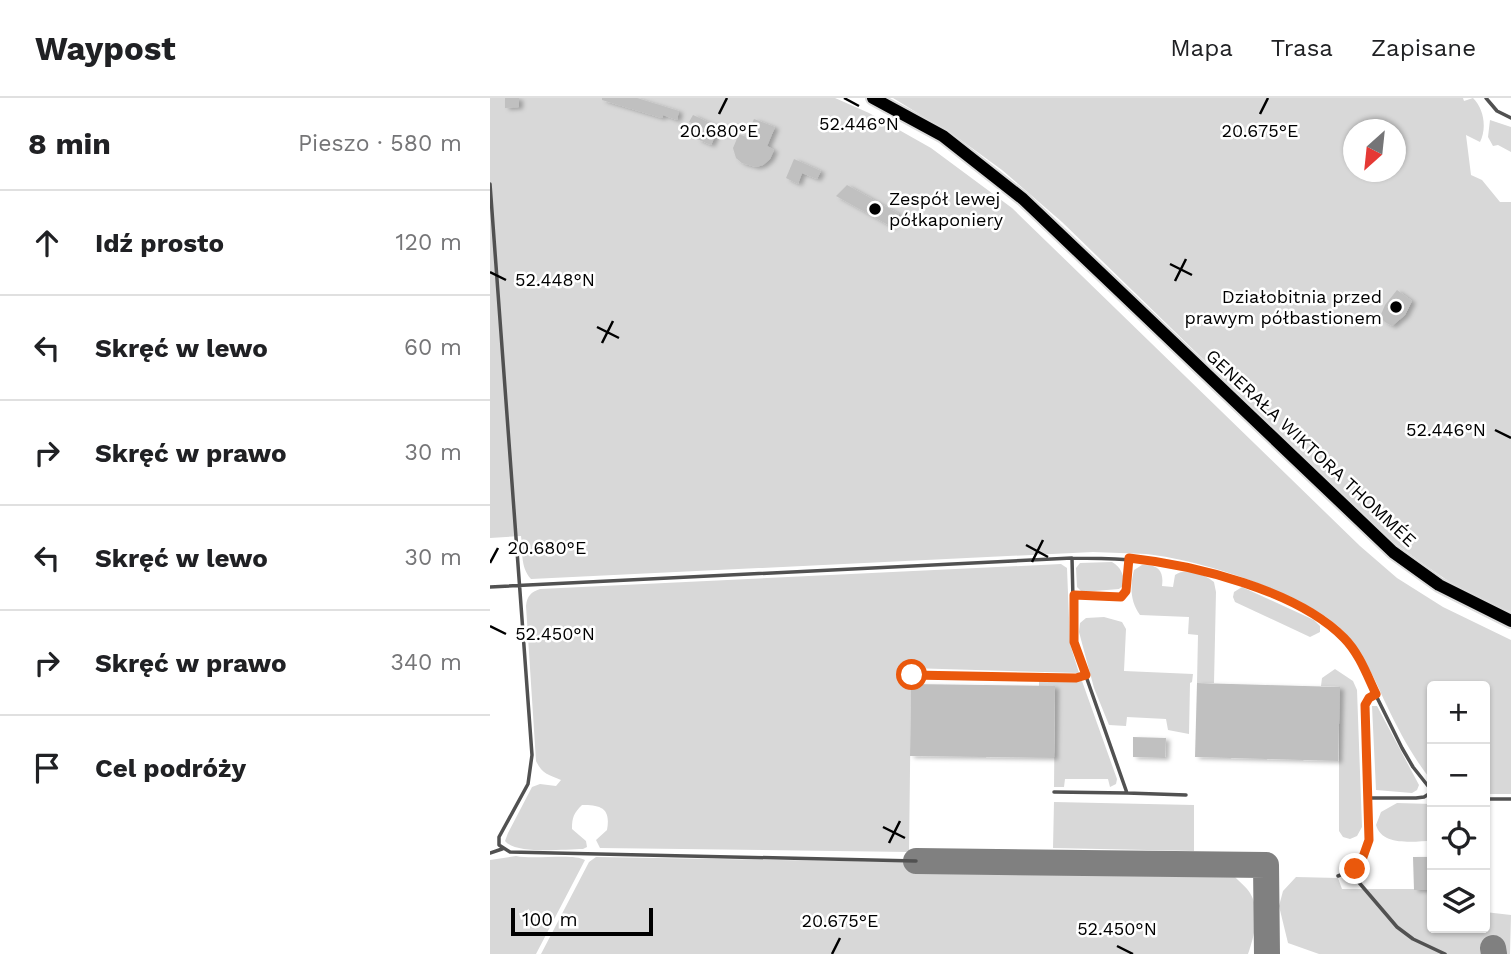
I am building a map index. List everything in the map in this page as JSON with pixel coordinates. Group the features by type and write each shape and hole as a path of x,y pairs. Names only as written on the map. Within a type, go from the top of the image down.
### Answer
{"main road":[{"name":"GENERAŁA WIKTORA THOMMÉE","path":"873,98 943,136 1023,198 1393,552 1439,585 1511,621"}],"lane":[{"path":"1486,98 1497,111 1511,118"},
{"path":"490,184 532,755 528,784 499,837 499,845 510,852 916,860"},
{"path":"1072,558 1074,642 1128,793"},
{"path":"490,587 1072,558 1129,558 1168,562 1230,578 1286,601 1319,618 1345,639 1354,651 1408,758 1427,784"},
{"path":"1074,595 1121,597 1126,591 1129,558"},
{"path":"912,675 1076,678 1086,675"},
{"path":"1338,876 1350,872 1363,857 1369,840 1365,705 1369,698 1376,694"},
{"path":"1054,792 1186,795"},
{"path":"1368,798 1416,798 1427,795"},
{"path":"1490,799 1511,799"},
{"path":"490,853 502,849"},
{"path":"1350,872 1397,927 1413,939 1445,954"}],"shaded area":[{"path":"490,98 835,98 869,113 931,148 1012,208 1360,546 1397,578 1443,607 1511,640 1511,794 1490,794 1490,681 1427,681 1427,774 1407,744 1367,666 1339,627 1322,614 1275,590 1192,563 1146,554 1093,552 531,579 524,564 521,536 490,538"},
{"path":"893,98 1463,98 1464,101 1473,98 1480,108 1484,125 1480,142 1466,135 1471,175 1482,180 1500,202 1511,202 1511,612 1460,588 1384,535 1062,222 1002,170 958,138"},
{"path":"1490,120 1511,127 1511,152 1498,145 1493,146 1488,137"},
{"path":"1112,562 1120,569 1125,584 1119,589 1082,592 1077,587 1076,568 1080,563"},
{"path":"1061,564 1067,568 1070,644 1079,673 909,668 909,852 600,848 596,840 607,830 606,812 589,805 582,805 572,821 572,829 586,841 587,847 583,849 530,850 505,841 532,787 540,784 556,786 561,780 543,771 536,761 526,606 528,597 540,589"},
{"path":"1142,565 1153,566 1159,570 1162,586 1173,587 1175,575 1184,572 1200,574 1214,582 1214,683 1197,683 1198,635 1188,634 1189,617 1140,615 1133,599 1132,582 1134,570"},
{"path":"1242,587 1314,620 1320,626 1320,632 1310,637 1235,602 1234,592"},
{"path":"1104,617 1122,622 1126,629 1124,671 1193,674 1190,683 1189,734 1168,730 1166,719 1127,717 1126,726 1109,725 1094,688 1079,632 1080,623 1086,618"},
{"path":"1335,669 1353,681 1357,690 1362,827 1357,836 1350,839 1343,837 1339,831 1339,687 1321,686 1322,678"},
{"path":"1039,680 1082,681 1117,779 1116,784 1110,787 1108,779 1065,779 1064,787 1054,787 1055,686 1039,686"},
{"path":"1372,706 1377,706 1419,785 1412,793 1376,790"},
{"path":"1054,802 1194,805 1194,851 1053,848"},
{"path":"1397,803 1427,804 1427,841 1408,842 1385,837 1376,825 1381,812"},
{"path":"516,856 572,857 585,860 536,954 490,954 490,860"},
{"path":"596,857 909,862 910,873 1231,877 1232,873 1235,873 1235,877 1249,891 1253,900 1255,924 1248,954 541,954 589,862"},
{"path":"1296,877 1338,878 1342,889 1427,889 1427,933 1490,933 1490,913 1511,915 1510,954 1319,954 1288,943 1279,906 1283,891"}],"building":[{"path":"505,98 519,98 519,107 505,108"},
{"path":"602,98 637,98 679,111 677,120 663,115 662,118"},
{"path":"693,115 719,127 711,145 697,139 703,128 689,122"},
{"path":"754,119 775,127 767,146 774,150 770,159 756,167 742,163 736,158 733,148 739,134 746,137"},
{"path":"794,159 821,171 817,179 802,173 798,184 786,178"},
{"name":"Zespół lewej półkaponiery","path":"847,185 899,214 892,227 836,196"},
{"name":"Działobitnia przed prawym półbastionem","path":"1397,290 1412,301 1405,315 1392,326 1380,317 1385,305"},
{"path":"1197,683 1340,687 1338,761 1195,757"},
{"path":"911,684 1055,686 1054,758 910,756"},
{"path":"1133,737 1166,738 1165,758 1133,757"},
{"path":"1413,857 1427,857 1427,890 1414,890"}],"taxiway":[{"path":"916,861 1266,865 1267,954"},
{"path":"1493,948 1494,954"}],"place":[{"name":"Zespół lewej półkaponiery","path":"875,209"},
{"name":"Działobitnia przed prawym półbastionem","path":"1396,307"}],"route":[{"path":"912,675 1076,678 1086,675 1074,642 1074,595 1121,597 1126,591 1129,558 1168,562 1230,578 1286,601 1319,618 1345,639 1376,694 1369,698 1365,705 1369,840 1355,869"}]}
